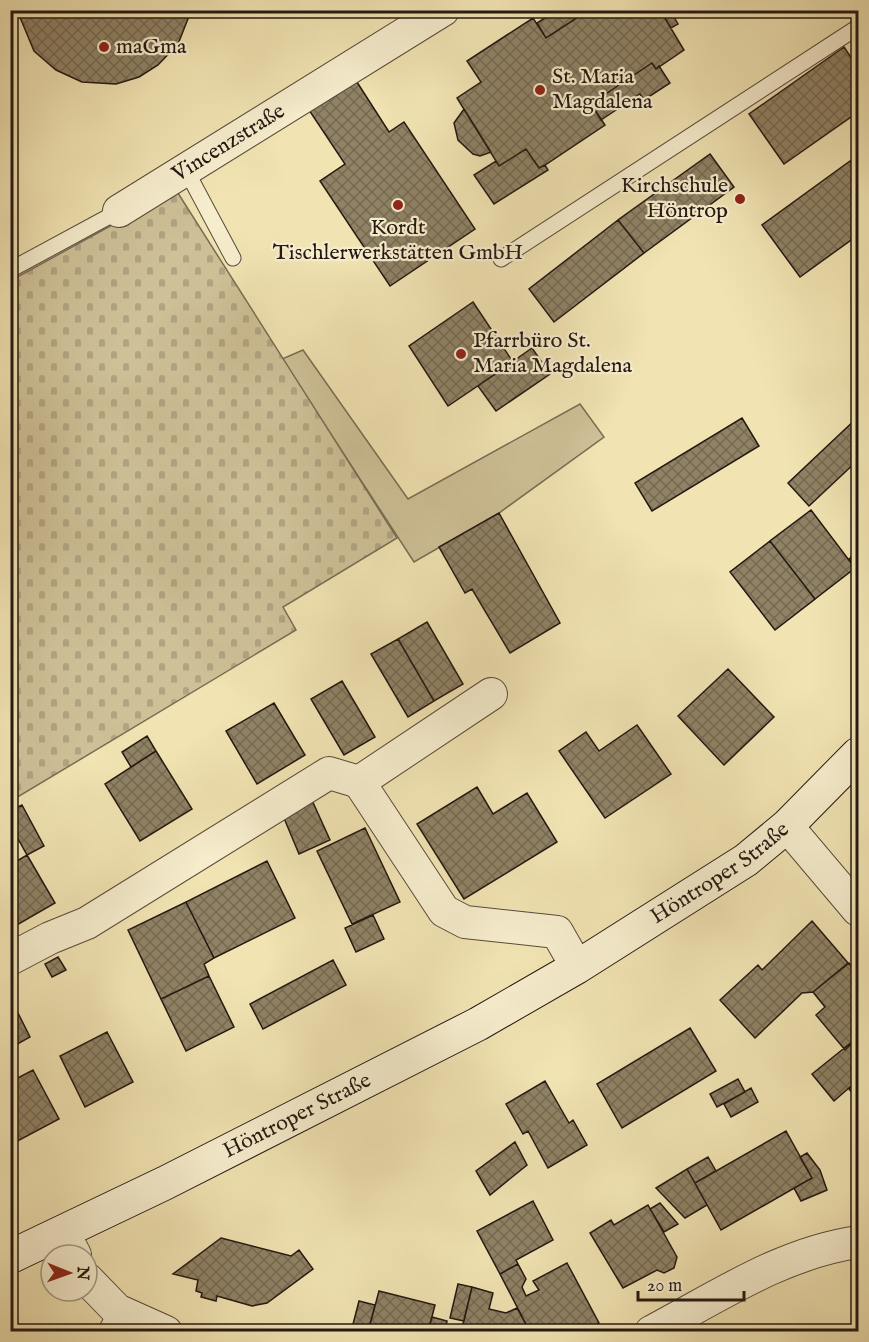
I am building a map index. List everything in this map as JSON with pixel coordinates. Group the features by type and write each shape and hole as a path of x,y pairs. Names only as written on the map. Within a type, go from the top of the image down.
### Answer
{"street":[{"name":"Vincenzstraße","path":"119,211 443,10"},
{"path":"359,782 491,694"},
{"name":"Höntroper Straße","path":"71,1243 478,1024 577,967 746,860 787,826 856,754"},
{"path":"10,959 50,938 87,923 328,773 359,782 444,911 465,922 557,932 577,967"},
{"path":"787,826 858,910"},
{"path":"651,1332 783,1262 816,1249 858,1242"},
{"name":"Höntroper Straße","path":"10,1257 39,1251"},
{"path":"99,1300 111,1321 166,1332"}],"lane":[{"path":"501,259 858,27"},
{"path":"186,170 233,258"},
{"name":"Vincenzstraße","path":"10,270 119,211"}],"green space":[{"path":"176,190 397,538 283,607 296,630 11,801 10,281"},
{"path":"303,350 408,499 580,404 604,437 499,513 414,562 282,359"}],"building":[{"name":"maGma","path":"17,10 191,11 178,44 158,65 139,77 116,84 82,82 56,70 34,51"},
{"path":"557,10 589,10 546,38 537,23"},
{"name":"St. Maria Magdalena","path":"589,10 660,10 684,50 656,69 652,63 591,104 605,125 545,165 539,168 526,149 499,166 457,98 481,82 467,61 533,18 546,38"},
{"path":"660,10 670,10 678,24 671,28"},
{"path":"844,47 858,68 858,112 784,164 749,114"},
{"path":"652,63 656,69 659,66 670,83 644,100 640,94 601,120 591,104"},
{"name":"Kordt Tischlerwerkstätten GmbH","path":"355,79 389,132 404,122 475,229 390,286 320,181 345,164 309,110"},
{"path":"464,109 491,152 480,156 473,154 458,140 454,123"},
{"path":"526,149 539,168 545,165 548,170 494,204 474,175 496,161 499,166"},
{"path":"710,154 734,187 644,253 618,220"},
{"path":"850,161 858,172 858,235 800,277 762,225"},
{"path":"618,220 644,253 554,322 529,289"},
{"name":"Pfarrbüro St. Maria Magdalena","path":"473,302 513,362 448,406 409,346"},
{"path":"532,348 550,374 496,411 478,386"},
{"path":"858,417 858,460 809,506 788,483"},
{"path":"742,418 759,446 652,511 635,483"},
{"path":"811,510 855,568 815,599 770,541"},
{"path":"499,513 560,623 510,653 472,589 465,593 439,547"},
{"path":"770,541 815,599 775,630 730,572"},
{"path":"858,551 858,570 849,559"},
{"path":"427,622 463,684 434,701 398,639"},
{"path":"398,639 434,701 408,717 371,654"},
{"path":"728,669 774,717 724,765 678,716"},
{"path":"342,681 375,737 344,755 311,699"},
{"path":"274,703 305,755 257,784 226,731"},
{"path":"637,725 671,774 605,818 559,751 586,732 599,751"},
{"path":"147,736 156,751 131,767 122,752"},
{"path":"156,751 192,809 140,841 105,784"},
{"path":"477,787 493,814 527,793 557,842 464,899 417,824"},
{"path":"311,798 330,840 299,854 281,811"},
{"path":"22,805 44,846 27,855 10,824 10,811"},
{"path":"365,828 400,902 352,924 317,851"},
{"path":"27,855 55,903 10,929 10,865"},
{"path":"267,861 295,918 214,958 186,902"},
{"path":"186,902 214,958 204,964 209,976 161,999 128,930"},
{"path":"373,915 384,939 356,952 345,928"},
{"path":"812,921 848,963 813,992 802,993 755,1038 720,1000 758,965 762,970"},
{"path":"58,957 66,970 52,977 45,964"},
{"path":"333,960 346,985 263,1029 250,1004"},
{"path":"849,963 858,976 858,1037 845,1050 816,1015 825,1007 813,992"},
{"path":"209,976 234,1027 186,1051 161,999"},
{"path":"13,1003 30,1037 14,1046 10,1039 10,1004"},
{"path":"690,1028 716,1071 622,1128 597,1084"},
{"path":"107,1032 133,1082 85,1107 60,1056"},
{"path":"858,1037 858,1080 834,1101 812,1074"},
{"path":"33,1070 59,1119 10,1145 10,1082"},
{"path":"738,1079 745,1092 717,1107 710,1094"},
{"path":"858,1080 858,1100 849,1089"},
{"path":"545,1081 569,1123 573,1120 587,1145 548,1168 528,1131 523,1134 506,1104"},
{"path":"751,1088 758,1102 731,1117 724,1104"},
{"path":"786,1131 812,1178 721,1230 695,1183"},
{"path":"515,1142 527,1165 490,1195 476,1171"},
{"path":"807,1153 820,1170 827,1190 801,1201 794,1188 812,1178 800,1157"},
{"path":"708,1157 716,1171 695,1183 687,1169"},
{"path":"687,1169 707,1205 685,1218 656,1188"},
{"path":"533,1201 553,1240 516,1260 518,1264 500,1274 477,1231"},
{"path":"660,1203 678,1224 664,1232 650,1209"},
{"path":"648,1205 677,1257 674,1268 664,1273 657,1270 623,1288 590,1233 611,1220 614,1225"},
{"path":"221,1238 291,1256 299,1250 313,1269 267,1303 252,1306 217,1296 216,1301 201,1297 202,1293 196,1291 198,1280 173,1274"},
{"path":"567,1263 599,1323 584,1332 530,1332 500,1274 518,1264 526,1279 522,1287 526,1296 539,1290 533,1281"},
{"path":"458,1284 472,1287 464,1321 450,1318"},
{"path":"472,1287 493,1293 489,1309 506,1313 517,1308 530,1332 461,1332"},
{"path":"379,1291 435,1305 428,1332 368,1332"},
{"path":"359,1301 375,1305 368,1332 351,1332"},
{"path":"432,1317 447,1321 445,1332 428,1332"}],"place":[{"name":"maGma","path":"104,47"},
{"name":"St. Maria Magdalena","path":"540,90"},
{"name":"Kirchschule Höntrop","path":"740,199"},
{"name":"Kordt Tischlerwerkstätten GmbH","path":"398,205"},
{"name":"Pfarrbüro St. Maria Magdalena","path":"461,354"}]}
